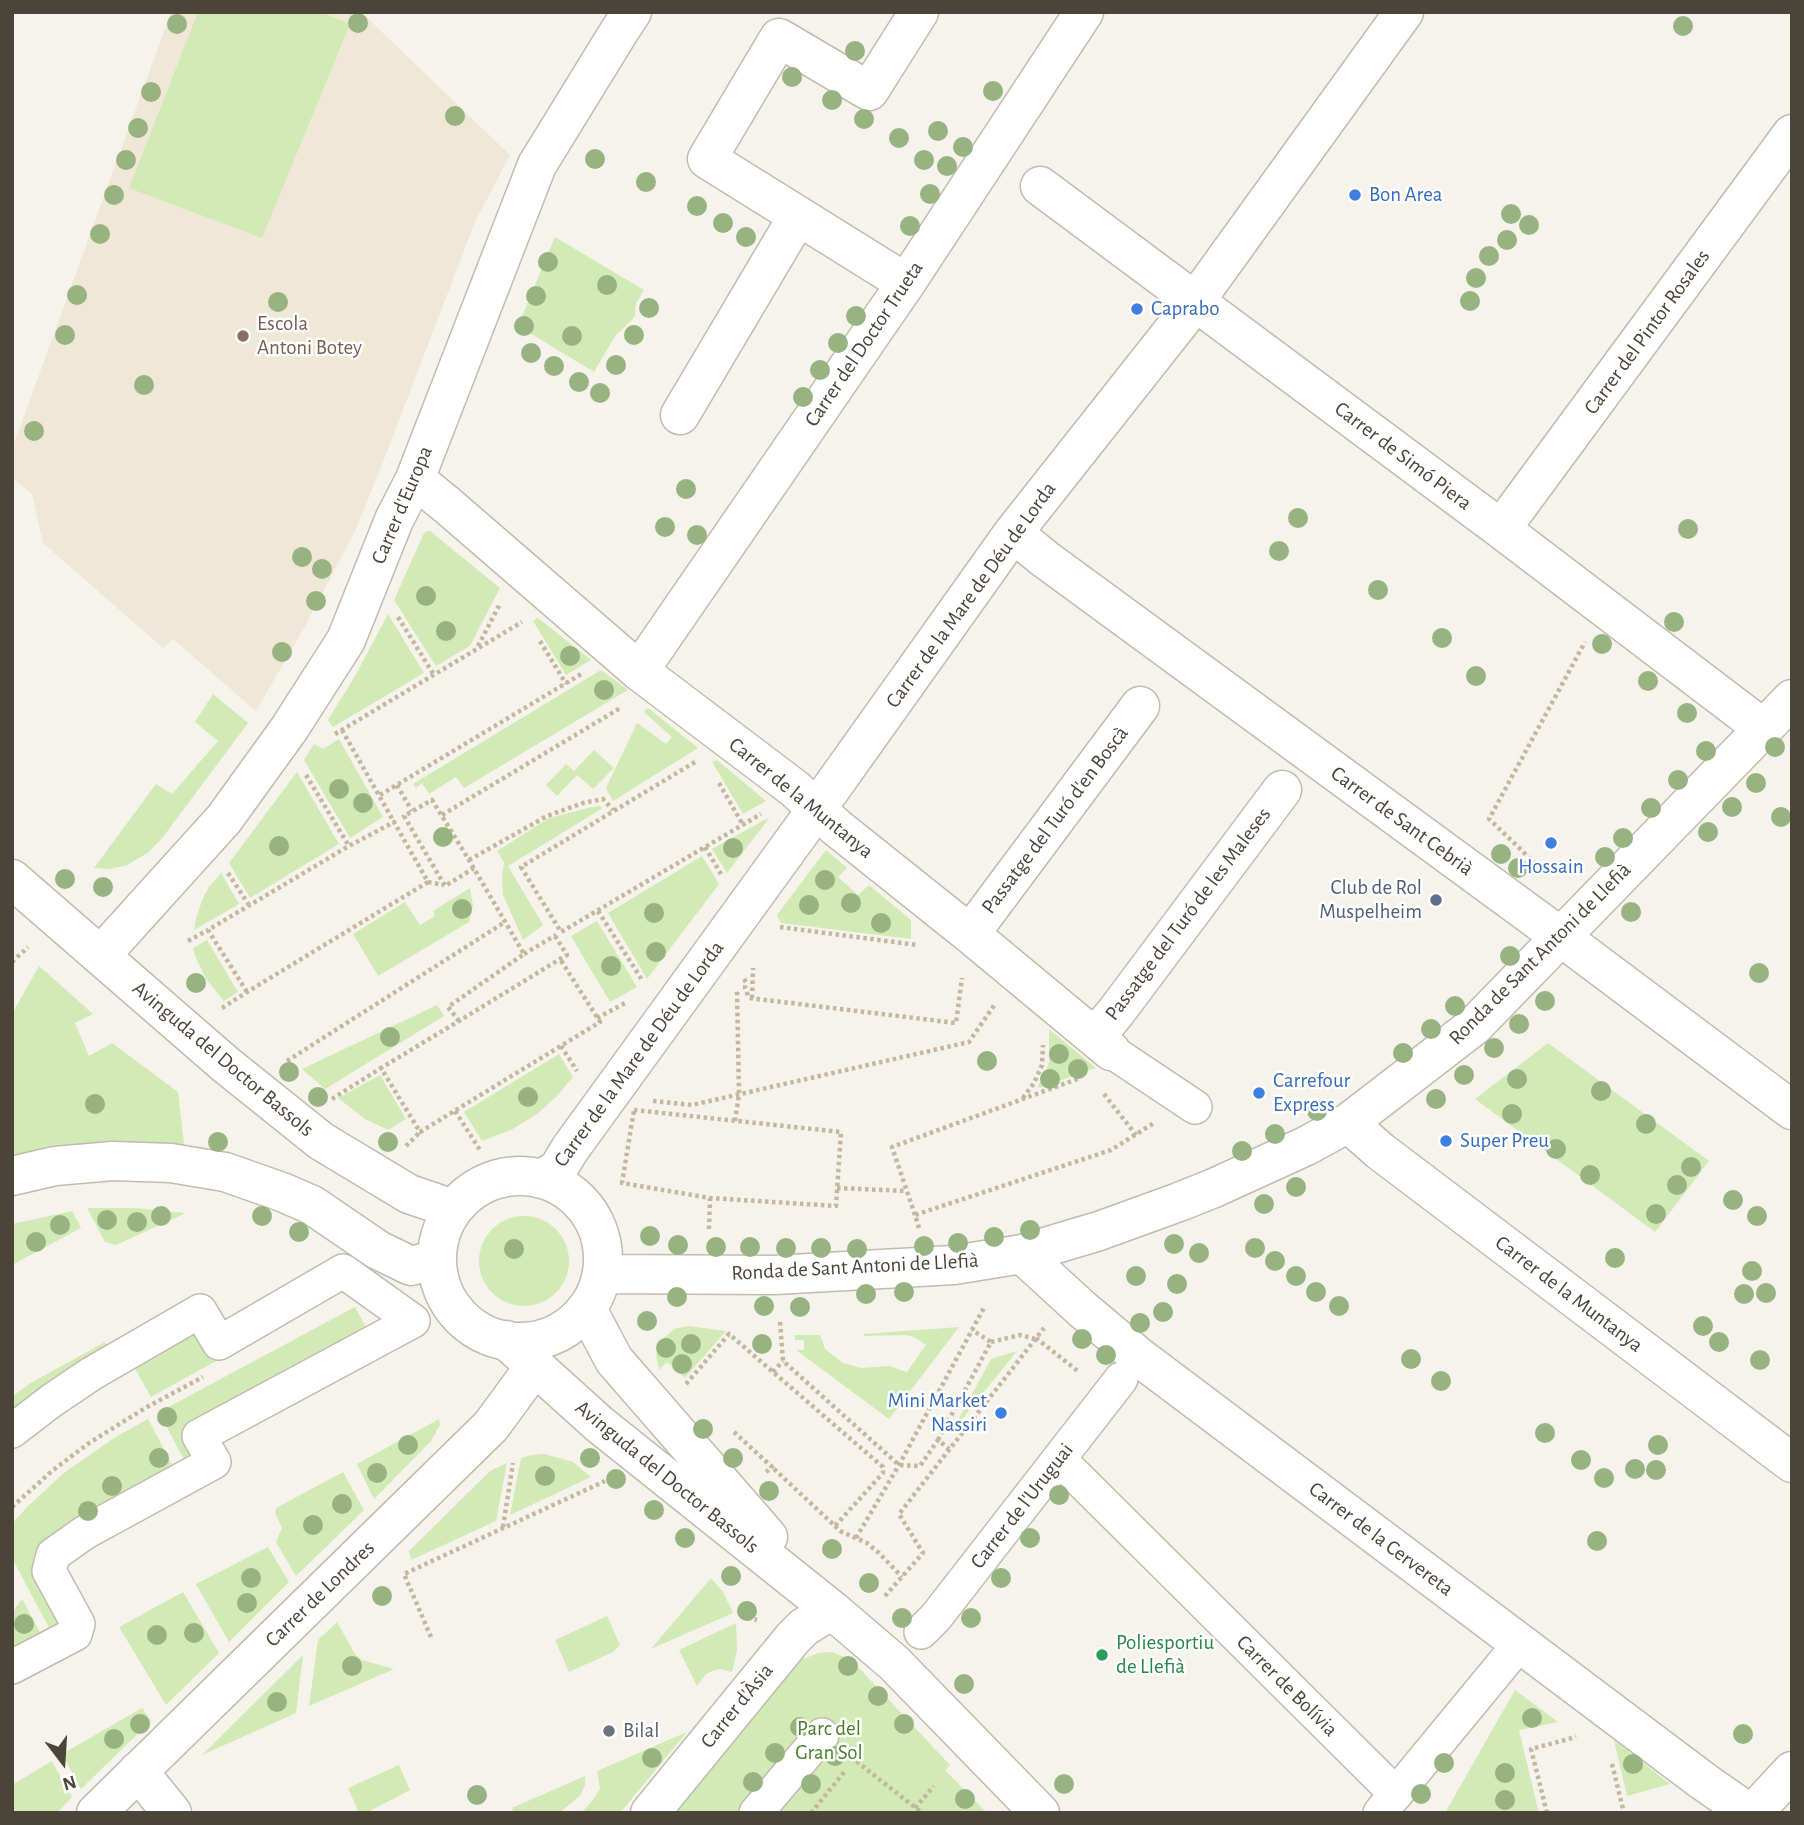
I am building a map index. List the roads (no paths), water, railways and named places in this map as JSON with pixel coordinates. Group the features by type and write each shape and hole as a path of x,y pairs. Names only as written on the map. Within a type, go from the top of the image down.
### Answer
{"street":[{"name":"Carrer d'Europa","path":"101,956 225,819 289,729 346,640 394,520 415,479 537,165 632,12"},
{"path":"906,283 708,159 779,38 869,91 919,12"},
{"name":"Carrer del Doctor Trueta","path":"634,687 906,283 1084,12"},
{"name":"Carrer de la Mare de Déu de Lorda","path":"542,1178 558,1169 1013,533 1195,302 1404,12"},
{"name":"Carrer del Pintor Rosales","path":"1501,529 1792,134"},
{"name":"Carrer de Simó Piera","path":"1040,186 1501,529 1764,729"},
{"path":"680,415 798,216"},
{"name":"Carrer de la Muntanya","path":"415,479 447,505 634,687 795,789 966,952 1098,1062 1191,1104"},
{"name":"Carrer de Sant Cebrià","path":"1013,533 1792,1110"},
{"name":"Ronda de Sant Antoni de Llefià","path":"602,1274 774,1275 954,1265 1022,1254 1099,1231 1214,1188 1306,1146 1348,1123 1474,1026 1792,699"},
{"name":"Passatge del Turó d'en Boscà","path":"966,952 1140,706"},
{"name":"Passatge del Turó de les Maleses","path":"1098,1062 1124,1001 1282,790"},
{"name":"Avinguda del Doctor Bassols","path":"12,879 225,1064 321,1141 409,1194 453,1209"},
{"name":"Carrer de la Muntanya","path":"1348,1123 1380,1151 1792,1463"},
{"path":"12,1176 55,1166 113,1161 171,1163 225,1172 312,1205 378,1250 411,1266 437,1259"},
{"path":"518,1175 542,1178 565,1189 584,1205 597,1226 603,1250 602,1274 596,1292 587,1309 551,1336 529,1341 506,1340 488,1335 471,1326 456,1312 446,1297 439,1278 437,1259 441,1233 453,1209 471,1191 494,1180 518,1175"},
{"name":"Carrer de la Cervereta","path":"1022,1254 1139,1357 1703,1781 1751,1813"},
{"path":"12,1431 91,1374 200,1311 219,1343 343,1271 413,1321 199,1436 214,1462 84,1533 53,1555 50,1571 78,1624 75,1634 12,1667"},
{"name":"Avinguda del Doctor Bassols","path":"587,1309 614,1360 832,1609"},
{"name":"Avinguda del Doctor Bassols","path":"506,1340 599,1424 832,1609 894,1662 1040,1813"},
{"name":"Carrer de Londres","path":"96,1813 491,1426 535,1366"},
{"name":"Carrer de l'Uruguai","path":"921,1632 1121,1379"},
{"name":"Carrer de Bolívia","path":"1059,1459 1388,1804"},
{"name":"Carrer d'Àsia","path":"650,1813 793,1638 804,1627 832,1609"},
{"path":"1388,1804 1507,1658"},
{"path":"756,1813 822,1735"},
{"path":"138,1771 172,1813"},
{"path":"1751,1813 1792,1772"}],"place":[{"name":"Bon Area","path":"1355,195"},
{"name":"Caprabo","path":"1137,309"},
{"name":"Escola Antoni Botey","path":"243,336"},
{"name":"Hossain","path":"1551,843"},
{"name":"Club de Rol Muspelheim","path":"1436,900"},
{"name":"Carrefour Express","path":"1259,1093"},
{"name":"Super Preu","path":"1446,1141"},
{"name":"Mini Market Nassiri","path":"1001,1413"},
{"name":"Poliesportiu de Llefià","path":"1102,1655"},
{"name":"Bilal","path":"609,1731"}],"park label":[{"name":"Parc del Gran Sol","path":"829,1741"}]}
